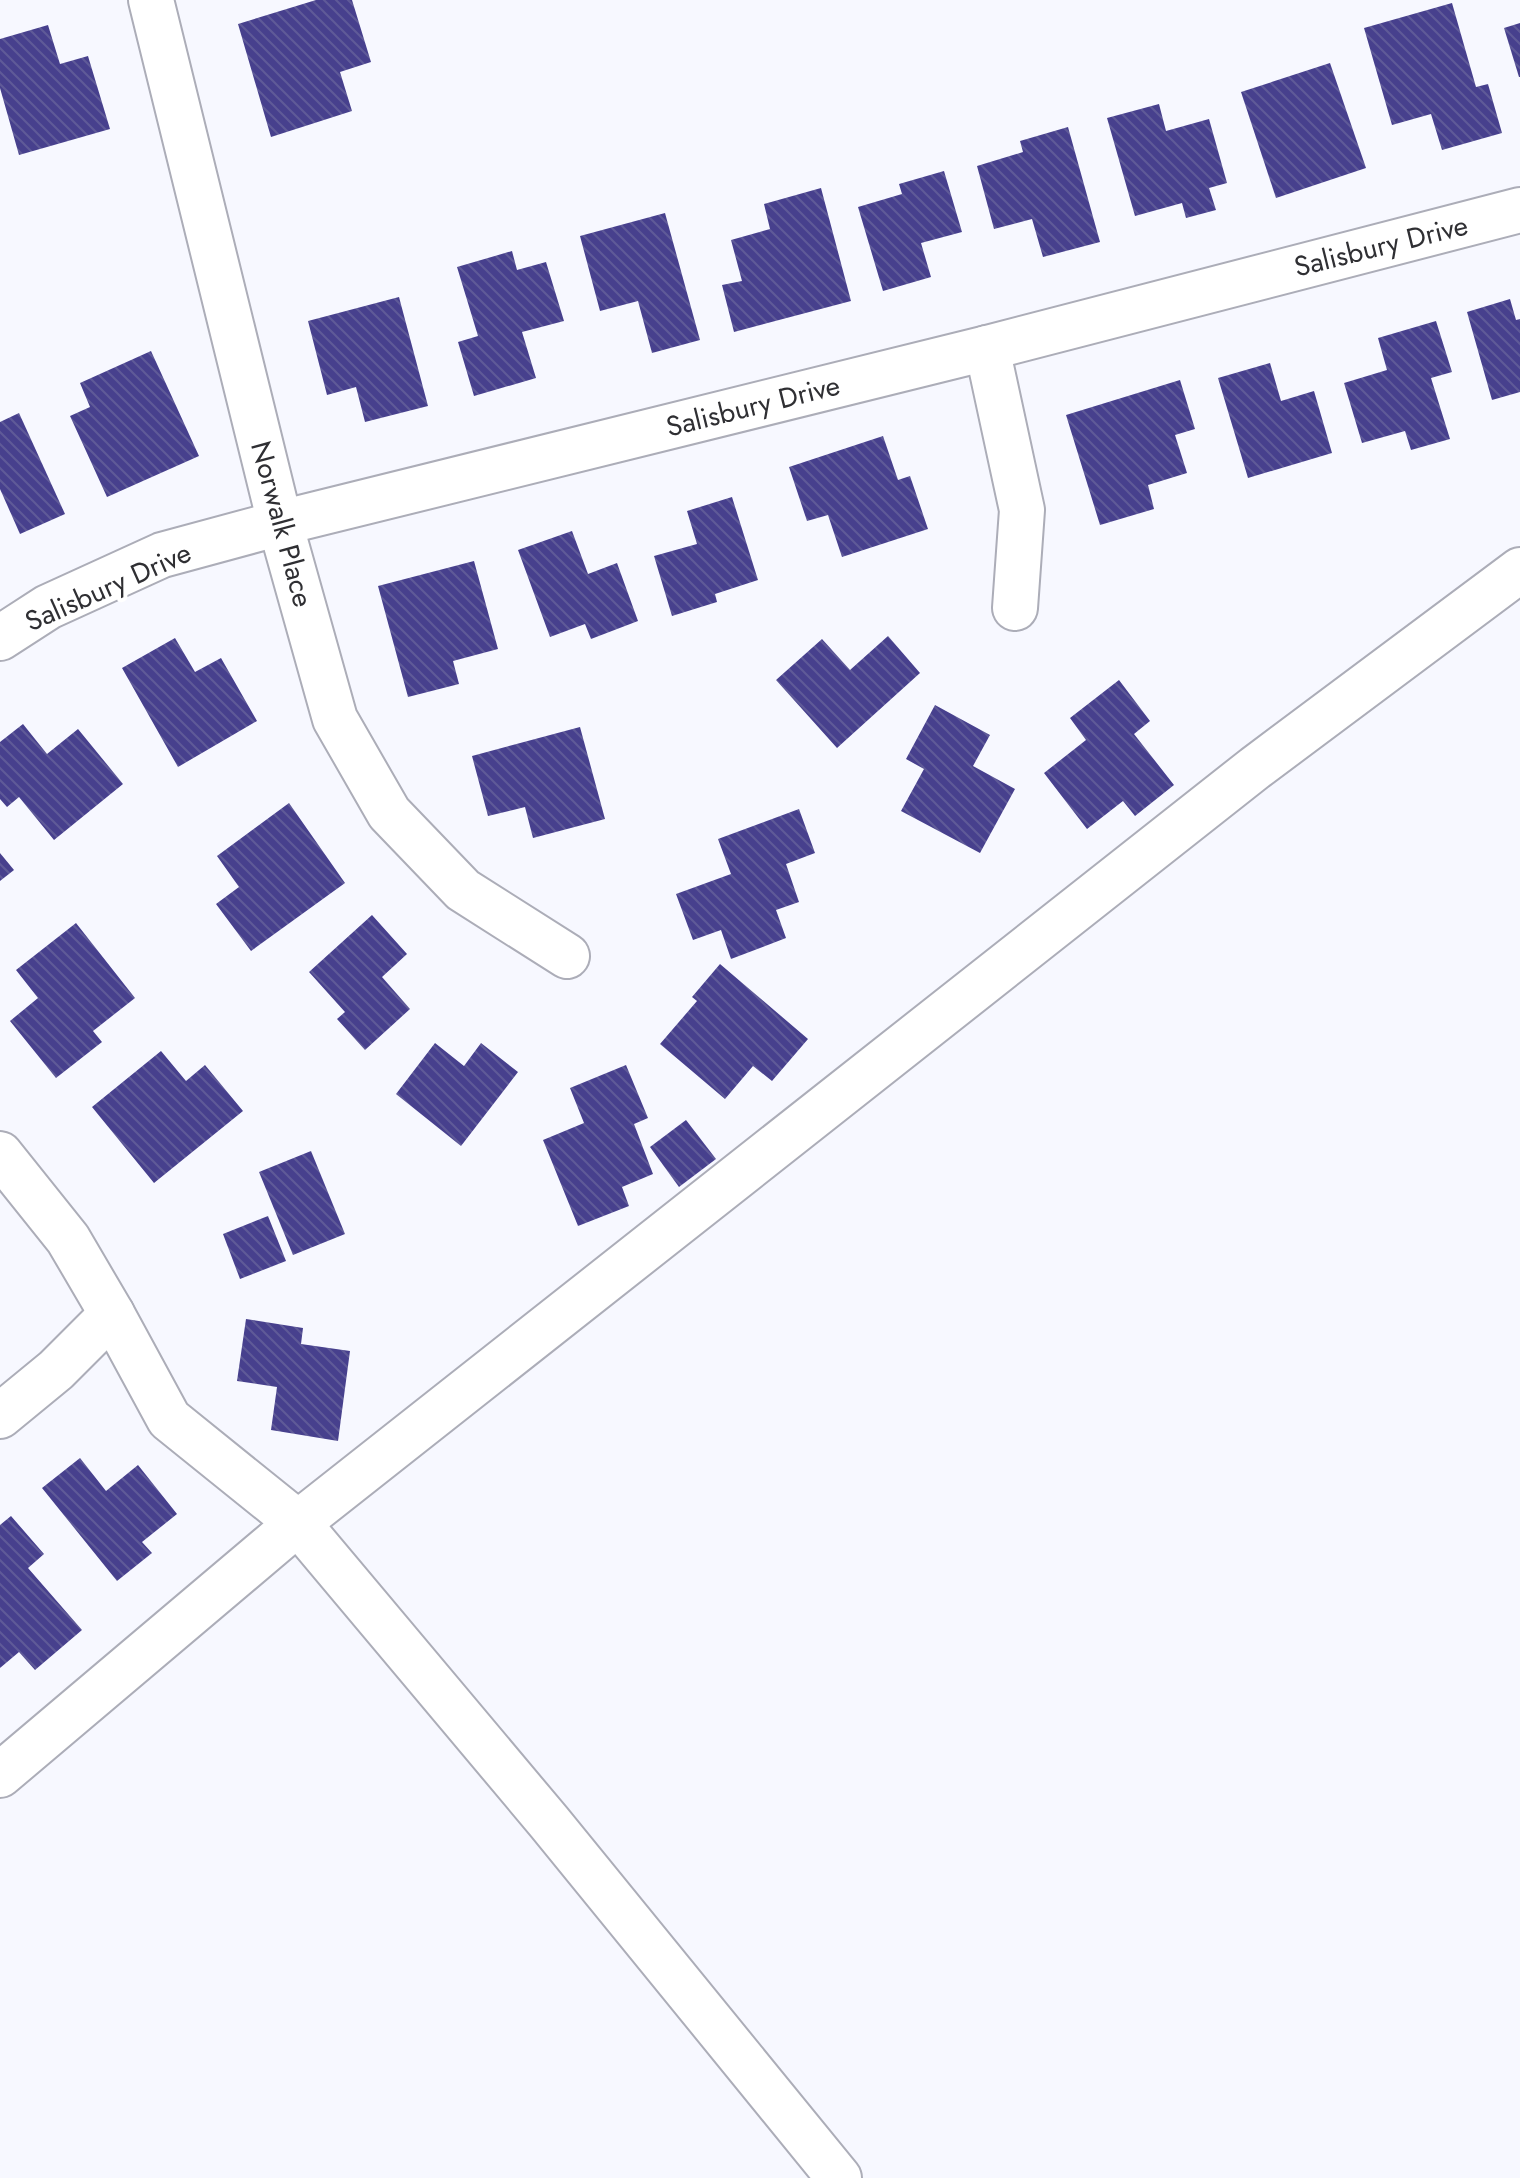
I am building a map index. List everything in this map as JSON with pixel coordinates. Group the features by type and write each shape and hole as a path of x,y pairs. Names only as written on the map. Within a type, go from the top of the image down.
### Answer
{"street":[{"name":"Norwalk Place","path":"151,0 280,523 335,719 389,813 463,890 567,956"},
{"name":"Salisbury Drive","path":"0,638 48,607 162,555 987,348 1520,210"},
{"path":"987,348 1022,510 1015,608"},
{"path":"0,1775 298,1523 1255,768 1520,570"},
{"path":"0,1154 68,1239 169,1419 298,1523 549,1822 839,2178"},
{"path":"0,1416 56,1370 112,1314"}],"building":[{"path":"316,0 352,0 371,62 340,72 352,111 271,137 238,24"},
{"path":"1452,3 1476,87 1488,84 1502,133 1442,150 1431,114 1392,125 1364,28"},
{"path":"1520,23 1520,77 1519,77 1504,28"},
{"path":"48,25 60,64 88,56 110,129 19,155 0,88 0,39"},
{"path":"1330,63 1366,168 1276,198 1241,92"},
{"path":"1159,104 1166,131 1209,119 1227,183 1209,188 1216,210 1186,218 1182,203 1135,216 1107,118"},
{"path":"1068,127 1100,242 1043,257 1032,219 994,229 977,166 1023,152 1020,141"},
{"path":"944,171 962,232 921,243 931,277 883,291 858,207 902,194 899,184"},
{"path":"821,188 851,301 734,332 722,285 742,281 731,240 770,229 764,204"},
{"path":"665,213 700,340 652,353 638,301 600,311 580,236"},
{"path":"512,251 517,270 546,262 564,321 522,332 536,378 474,396 458,342 478,336 457,267"},
{"path":"399,297 428,406 365,422 356,387 327,395 308,321"},
{"path":"1510,299 1516,320 1520,319 1520,392 1492,400 1467,312"},
{"path":"1436,321 1452,372 1431,378 1450,439 1411,450 1405,431 1362,443 1344,383 1387,370 1378,338"},
{"path":"151,351 199,456 107,497 70,416 90,407 80,383"},
{"path":"1270,363 1281,401 1314,391 1332,453 1248,478 1218,378"},
{"path":"1180,380 1195,429 1175,435 1187,473 1148,485 1154,509 1100,525 1066,415"},
{"path":"19,413 65,514 20,534 0,489 0,422"},
{"path":"883,436 898,480 910,476 928,529 842,557 828,515 807,521 789,467"},
{"path":"732,497 758,580 715,594 717,602 672,616 654,556 697,544 687,511"},
{"path":"572,531 588,574 617,563 638,621 591,639 585,624 550,637 518,550"},
{"path":"474,561 498,649 453,661 459,684 408,697 378,586"},
{"path":"888,636 920,673 837,748 776,680 822,639 850,670"},
{"path":"175,638 195,672 221,658 257,721 178,767 122,668"},
{"path":"1119,680 1150,721 1134,734 1174,785 1135,816 1123,801 1087,829 1044,773 1086,740 1070,718"},
{"path":"935,705 990,735 973,766 1015,789 980,853 901,811 924,769 906,759"},
{"path":"23,724 47,754 78,729 123,784 54,840 19,797 7,807 0,799 0,742"},
{"path":"580,727 605,819 533,838 525,807 488,816 472,756"},
{"path":"289,803 345,883 251,951 216,904 239,887 217,856"},
{"path":"799,809 815,853 786,864 799,902 776,910 786,938 731,959 721,930 693,940 676,894 731,874 718,839"},
{"path":"0,853 14,870 0,881"},
{"path":"372,915 407,954 382,977 410,1009 365,1050 337,1019 345,1012 309,972"},
{"path":"76,923 135,998 93,1031 102,1042 56,1078 10,1021 38,998 16,970"},
{"path":"720,964 808,1039 772,1081 753,1066 725,1099 660,1044 697,1001 692,997"},
{"path":"435,1043 464,1066 481,1043 518,1072 461,1146 396,1094"},
{"path":"161,1051 186,1081 205,1065 243,1111 154,1183 92,1107"},
{"path":"626,1065 648,1118 634,1124 653,1174 622,1187 629,1206 578,1226 543,1140 584,1123 570,1088"},
{"path":"686,1120 716,1159 679,1187 650,1147"},
{"path":"311,1151 345,1234 293,1255 259,1172"},
{"path":"268,1216 286,1261 240,1279 223,1234"},
{"path":"246,1319 303,1328 301,1344 350,1351 338,1441 271,1430 277,1387 237,1381"},
{"path":"80,1458 106,1491 138,1465 177,1514 142,1542 152,1553 117,1581 42,1488"},
{"path":"11,1516 44,1554 28,1568 82,1630 35,1670 19,1652 0,1668 0,1525"}]}
